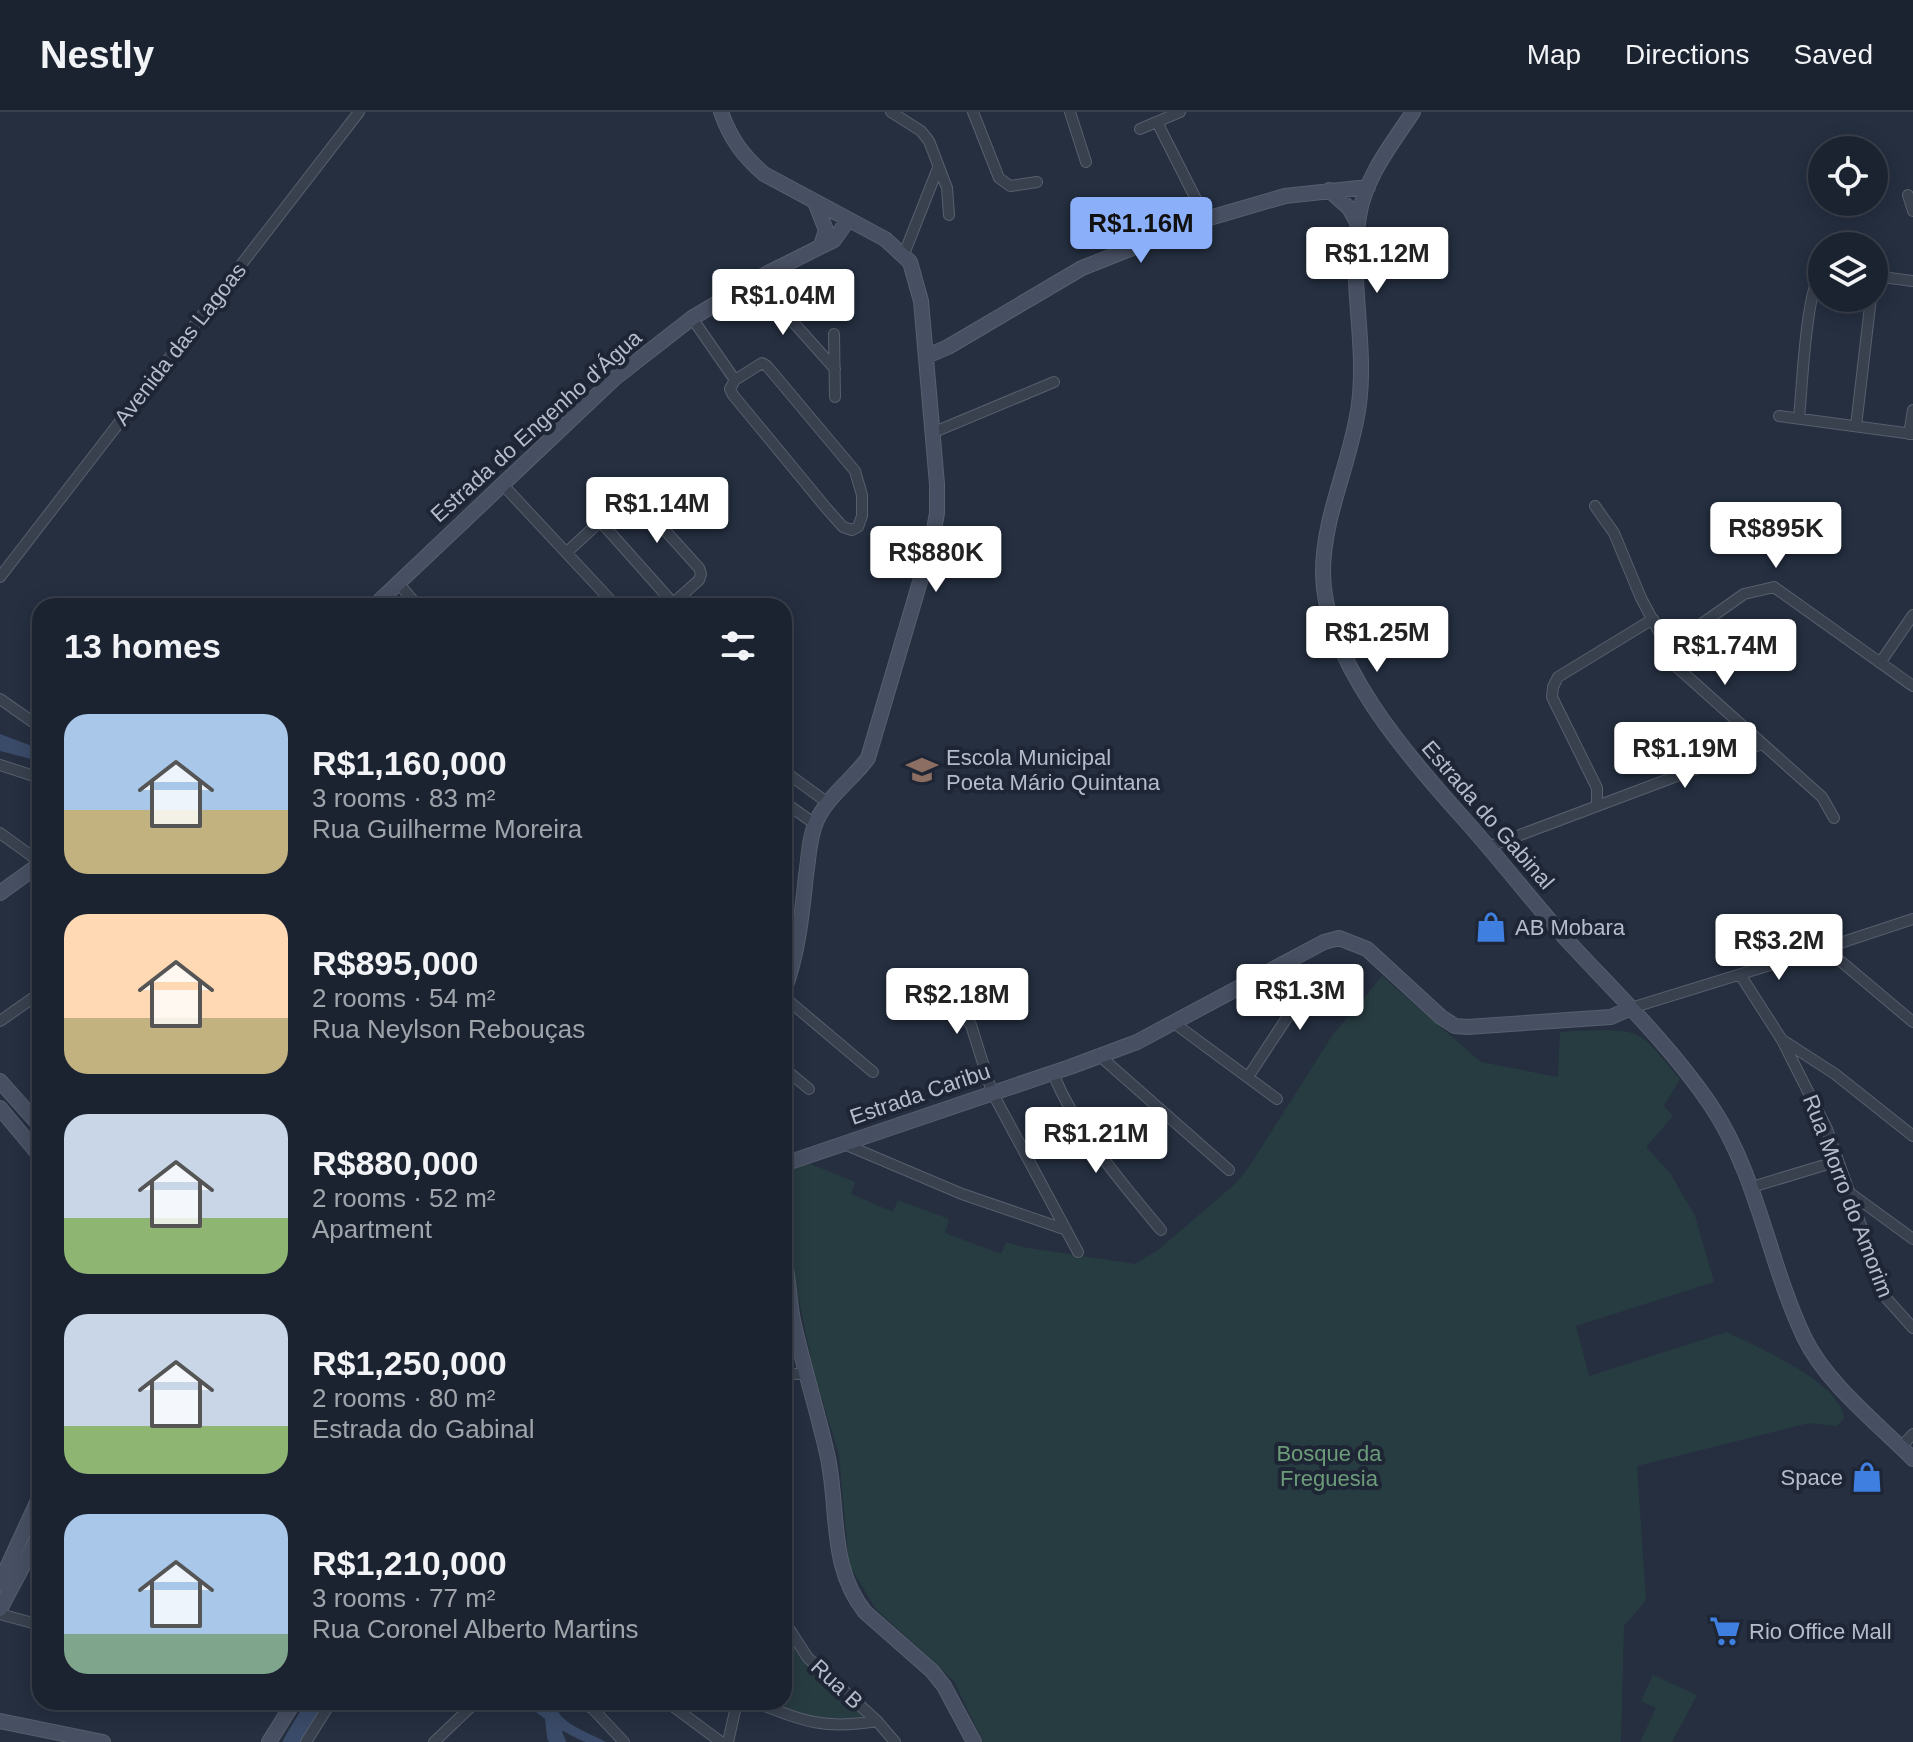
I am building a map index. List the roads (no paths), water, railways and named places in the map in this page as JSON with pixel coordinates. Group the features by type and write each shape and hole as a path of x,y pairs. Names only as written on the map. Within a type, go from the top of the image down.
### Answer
{"main road":[{"path":"721,112 737,146 764,174 904,254 915,275 921,301 927,356 937,513 932,541 868,758 828,803 815,824 792,960"},
{"name":"Estrada do Gabinal","path":"1413,112 1368,187 1358,224 1359,403 1327,540 1323,571 1326,607 1334,632 1400,746 1510,876 1631,1008 1711,1105 1752,1187 1805,1339 1820,1365 1913,1459"},
{"path":"927,356 948,347 1082,268 1206,219 1285,196 1368,187"},
{"path":"1329,190 1349,208 1358,224"},
{"path":"815,202 828,243 872,233"},
{"name":"Estrada do Engenho d'Água","path":"382,598 615,378 692,318 766,274 828,243 848,220"},
{"path":"1,891 32,869"},
{"name":"Estrada Caribu","path":"792,1161 1101,1057 1174,1023 1282,962 1339,938 1379,958 1441,1017 1455,1026 1611,1017 1631,1008"},
{"path":"0,1081 32,1115"},
{"path":"4,1114 32,1139"},
{"path":"4,1114 32,1147"},
{"path":"792,1328 807,1374 829,1466 838,1554 850,1588 873,1620 932,1671 944,1686 974,1742"},
{"path":"0,1583 32,1513"},
{"path":"0,1612 32,1550"},
{"path":"269,1742 289,1710"},
{"path":"0,1721 103,1742"}],"street":[{"name":"Avenida das Lagoas","path":"0,577 359,112"},
{"path":"891,112 921,131 936,155 947,188 949,215"},
{"path":"973,112 999,178 1010,186 1037,182"},
{"path":"1070,112 1086,162"},
{"path":"1140,129 1180,112"},
{"path":"1157,122 1206,219"},
{"path":"904,254 938,168"},
{"path":"1908,195 1913,211"},
{"path":"766,274 794,323 835,369"},
{"path":"1888,278 1913,281"},
{"path":"1799,418 1810,312"},
{"path":"1856,426 1869,312"},
{"path":"692,318 735,380"},
{"path":"834,334 835,397"},
{"path":"758,364 767,366 855,471 862,495 862,516 858,527 848,530 827,509 733,395 730,389 735,380 758,364"},
{"path":"932,433 1054,382"},
{"path":"1779,416 1911,434 1913,410"},
{"path":"503,485 609,598"},
{"path":"567,552 629,497 635,497 699,568 699,580 679,598"},
{"path":"1595,506 1614,533 1641,598 1678,668 1822,797 1834,818"},
{"path":"600,521 667,598"},
{"path":"398,583 411,598"},
{"path":"1666,649 1744,594 1774,587 1913,686"},
{"path":"1880,663 1913,615"},
{"path":"1597,804 1597,788 1552,697 1553,687 1558,677 1653,619"},
{"path":"0,699 32,721"},
{"path":"1488,847 1762,744"},
{"path":"0,765 32,775"},
{"path":"792,777 828,803"},
{"path":"1597,788 1614,798"},
{"path":"792,808 815,824"},
{"path":"0,833 32,857"},
{"path":"1631,1008 1741,976 1913,919"},
{"path":"1825,948 1913,1022"},
{"path":"1248,1077 1296,1004 1295,991 1282,962"},
{"name":"Rua Morro do Amorim","path":"1741,976 1782,1040 1827,1129 1887,1299 1913,1328"},
{"path":"937,982 971,1025 992,1092 1078,1252"},
{"path":"0,1021 32,999"},
{"path":"792,1004 873,1072"},
{"path":"1174,1023 1277,1099"},
{"path":"1782,1040 1835,1074 1913,1136"},
{"path":"1101,1057 1229,1170"},
{"path":"1053,1073 1062,1098 1161,1230"},
{"path":"792,1075 809,1089"},
{"path":"844,1144 962,1194 1064,1229"},
{"path":"1752,1187 1838,1161"},
{"path":"1848,1192 1913,1239"},
{"path":"792,1374 807,1374"},
{"path":"1901,1447 1913,1434"},
{"path":"0,1612 32,1622"},
{"name":"Rua B","path":"792,1633 808,1658 877,1721 895,1742"},
{"path":"306,1742 326,1710"},
{"path":"434,1742 468,1710"},
{"path":"594,1710 624,1742"},
{"path":"678,1710 721,1742"},
{"path":"684,1714 685,1710"},
{"path":"728,1742 735,1710"},
{"path":"778,1710 817,1724 837,1726 877,1721"}],"water":[{"path":"0,734 32,746 32,759 0,751"},
{"path":"534,1710 556,1710 568,1722 606,1742 580,1740"}],"waterway":[{"path":"291,1742 310,1710"},
{"path":"553,1718 558,1742"}],"place":[{"name":"Escola Municipal Poeta Mário Quintana","path":"922,770"},
{"name":"AB Mobara","path":"1491,927"},
{"name":"Space","path":"1867,1477"},
{"name":"Rio Office Mall","path":"1725,1631"}],"park label":[{"name":"Bosque da Freguesia","path":"1329,1466"}]}
